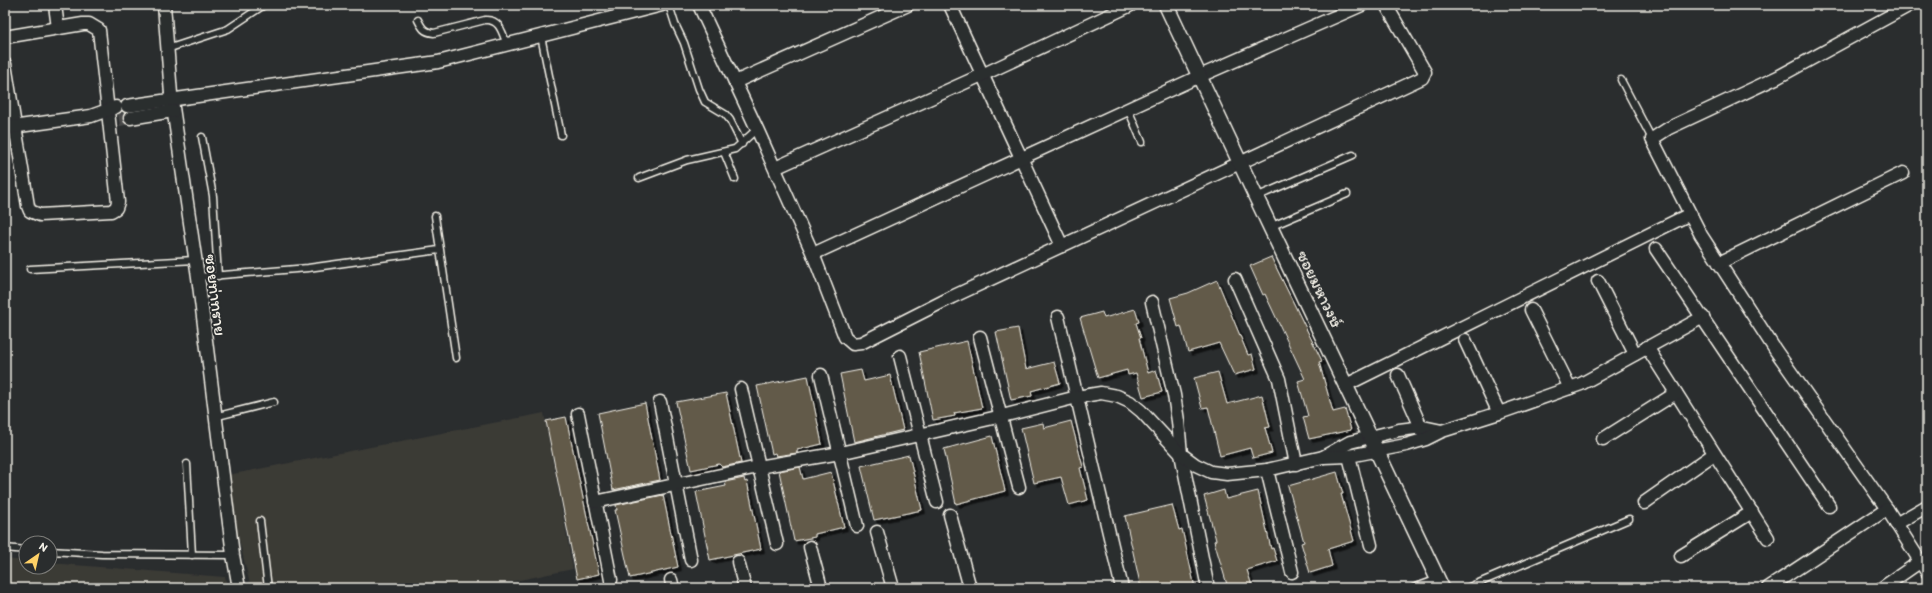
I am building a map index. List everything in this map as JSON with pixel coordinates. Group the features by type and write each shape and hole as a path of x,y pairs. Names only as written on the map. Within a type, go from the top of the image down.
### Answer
{"street":[{"path":"55,5 58,28"},
{"name":"ซอยท่าทราย","path":"164,5 172,105 198,277 214,417 233,555 240,588"},
{"path":"10,128 172,105 418,65 506,45 662,5"},
{"path":"698,5 775,168 813,254 845,337 853,344 860,343 952,297 1240,163 1424,75 1425,72 1386,5"},
{"path":"735,82 908,5"},
{"path":"950,5 1062,246"},
{"path":"775,168 982,75 1131,5"},
{"name":"ซอยมหาวงษ์","path":"1166,5 1270,228 1372,437 1440,583"},
{"path":"813,254 1200,76 1362,5"},
{"path":"1882,588 1924,566 1776,350 1719,262 1690,214 1652,139 1669,128 1778,77 1910,5"},
{"path":"5,37 89,24 99,30 118,113 118,202 116,208 111,211 40,214 30,210 10,128 5,64"},
{"path":"1719,262 1903,173"},
{"path":"1346,385 1690,214"},
{"path":"1656,249 1829,506"},
{"path":"1235,279 1279,379 1296,464"},
{"path":"1598,281 1635,354"},
{"path":"1152,302 1174,395 1181,454 1208,588"},
{"path":"1531,310 1570,388"},
{"path":"1058,317 1122,588"},
{"path":"1323,457 1350,442 1400,430 1424,433 1442,431 1499,413 1581,384 1703,317"},
{"path":"980,337 1002,416 1019,486"},
{"path":"1465,340 1499,413"},
{"path":"1647,347 1768,538"},
{"path":"900,356 937,502"},
{"path":"821,375 857,526"},
{"path":"1398,375 1424,433"},
{"path":"741,389 777,544"},
{"path":"595,502 758,467 840,453 1002,416 1076,397 1101,393 1116,396 1130,402 1142,411 1181,454 1196,465 1211,472 1227,474 1266,470 1323,457 1349,456 1378,451 1406,445 1424,433"},
{"path":"1603,439 1676,393"},
{"path":"660,402 691,560"},
{"path":"578,414 611,580"},
{"path":"1644,503 1714,454"},
{"path":"1349,456 1371,545"},
{"path":"1266,470 1292,572"},
{"path":"1896,524 1927,506"},
{"path":"1768,588 1886,509"},
{"path":"1681,556 1752,512"},
{"path":"950,515 970,588"},
{"path":"877,532 893,588"},
{"path":"810,547 821,588"},
{"path":"738,562 745,588"}],"lane":[{"path":"167,49 228,29 264,5"},
{"path":"669,5 675,24 684,43 698,89 705,102 725,114 730,120 742,144"},
{"path":"418,20 422,29 427,32 434,33 485,20 493,20 497,22 501,28 506,45"},
{"path":"541,36 561,135"},
{"path":"1621,80 1652,139"},
{"path":"1128,109 1142,142"},
{"path":"639,178 687,160 735,149 757,129"},
{"path":"202,137 213,196 218,276"},
{"path":"724,152 735,179"},
{"path":"1256,197 1353,155"},
{"path":"1270,228 1347,194"},
{"path":"435,216 456,358"},
{"path":"198,277 308,268 439,250"},
{"path":"30,269 195,260"},
{"path":"214,417 274,402"},
{"path":"188,464 192,555"},
{"path":"1467,588 1629,519"},
{"path":"260,521 268,588"},
{"path":"5,548 18,549"},
{"path":"58,551 102,554 233,555"},
{"path":"1413,588 1440,583"}],"shaded area":[{"path":"544,413 573,569 481,588 251,588 223,476"},
{"path":"5,559 18,560 18,575 58,575 58,564 225,577 228,588 5,588"}],"building":[{"path":"1271,257 1322,361 1319,362 1333,412 1345,409 1351,430 1309,439 1303,417 1308,416 1298,381 1305,379 1265,294 1263,295 1250,266"},
{"path":"1217,280 1248,355 1252,354 1256,369 1234,375 1219,343 1188,352 1181,326 1178,327 1170,298 1188,293"},
{"path":"1135,309 1139,322 1136,323 1141,338 1139,338 1148,373 1156,370 1162,392 1143,397 1136,373 1128,375 1127,370 1098,378 1080,318 1102,312 1104,318"},
{"path":"1018,328 1026,369 1054,362 1060,383 1031,391 1032,396 1011,400 996,332"},
{"path":"967,341 982,408 954,413 955,416 933,420 919,352"},
{"path":"861,370 864,381 890,375 903,430 854,442 840,374"},
{"path":"1218,372 1227,404 1262,395 1270,427 1265,428 1272,453 1253,458 1250,448 1220,456 1208,407 1202,408 1194,378"},
{"path":"808,376 822,444 797,450 797,453 776,456 775,453 772,454 757,386"},
{"path":"726,393 741,463 722,467 719,464 691,470 676,402"},
{"path":"645,403 660,480 613,490 598,413"},
{"path":"566,417 599,574 577,579 546,421"},
{"path":"1071,421 1083,467 1080,468 1088,500 1069,505 1061,477 1034,483 1021,428 1043,423 1044,428"},
{"path":"992,436 1005,491 956,504 944,449"},
{"path":"909,455 922,510 874,520 861,466"},
{"path":"800,467 803,479 831,472 844,527 815,534 815,537 794,541 779,471"},
{"path":"1337,472 1343,494 1341,494 1354,541 1328,549 1332,566 1310,573 1301,543 1304,542 1288,486"},
{"path":"744,478 745,482 747,481 761,549 710,560 696,492 726,486 725,482"},
{"path":"1224,490 1226,499 1258,491 1271,549 1273,548 1277,561 1247,570 1252,586 1246,588 1228,588 1214,541 1216,540 1204,496"},
{"path":"663,495 678,567 630,578 615,510 617,510 616,505"},
{"path":"1172,505 1179,530 1182,529 1195,588 1141,588 1125,516"}],"tunnel":[{"path":"119,120 130,118"}]}
